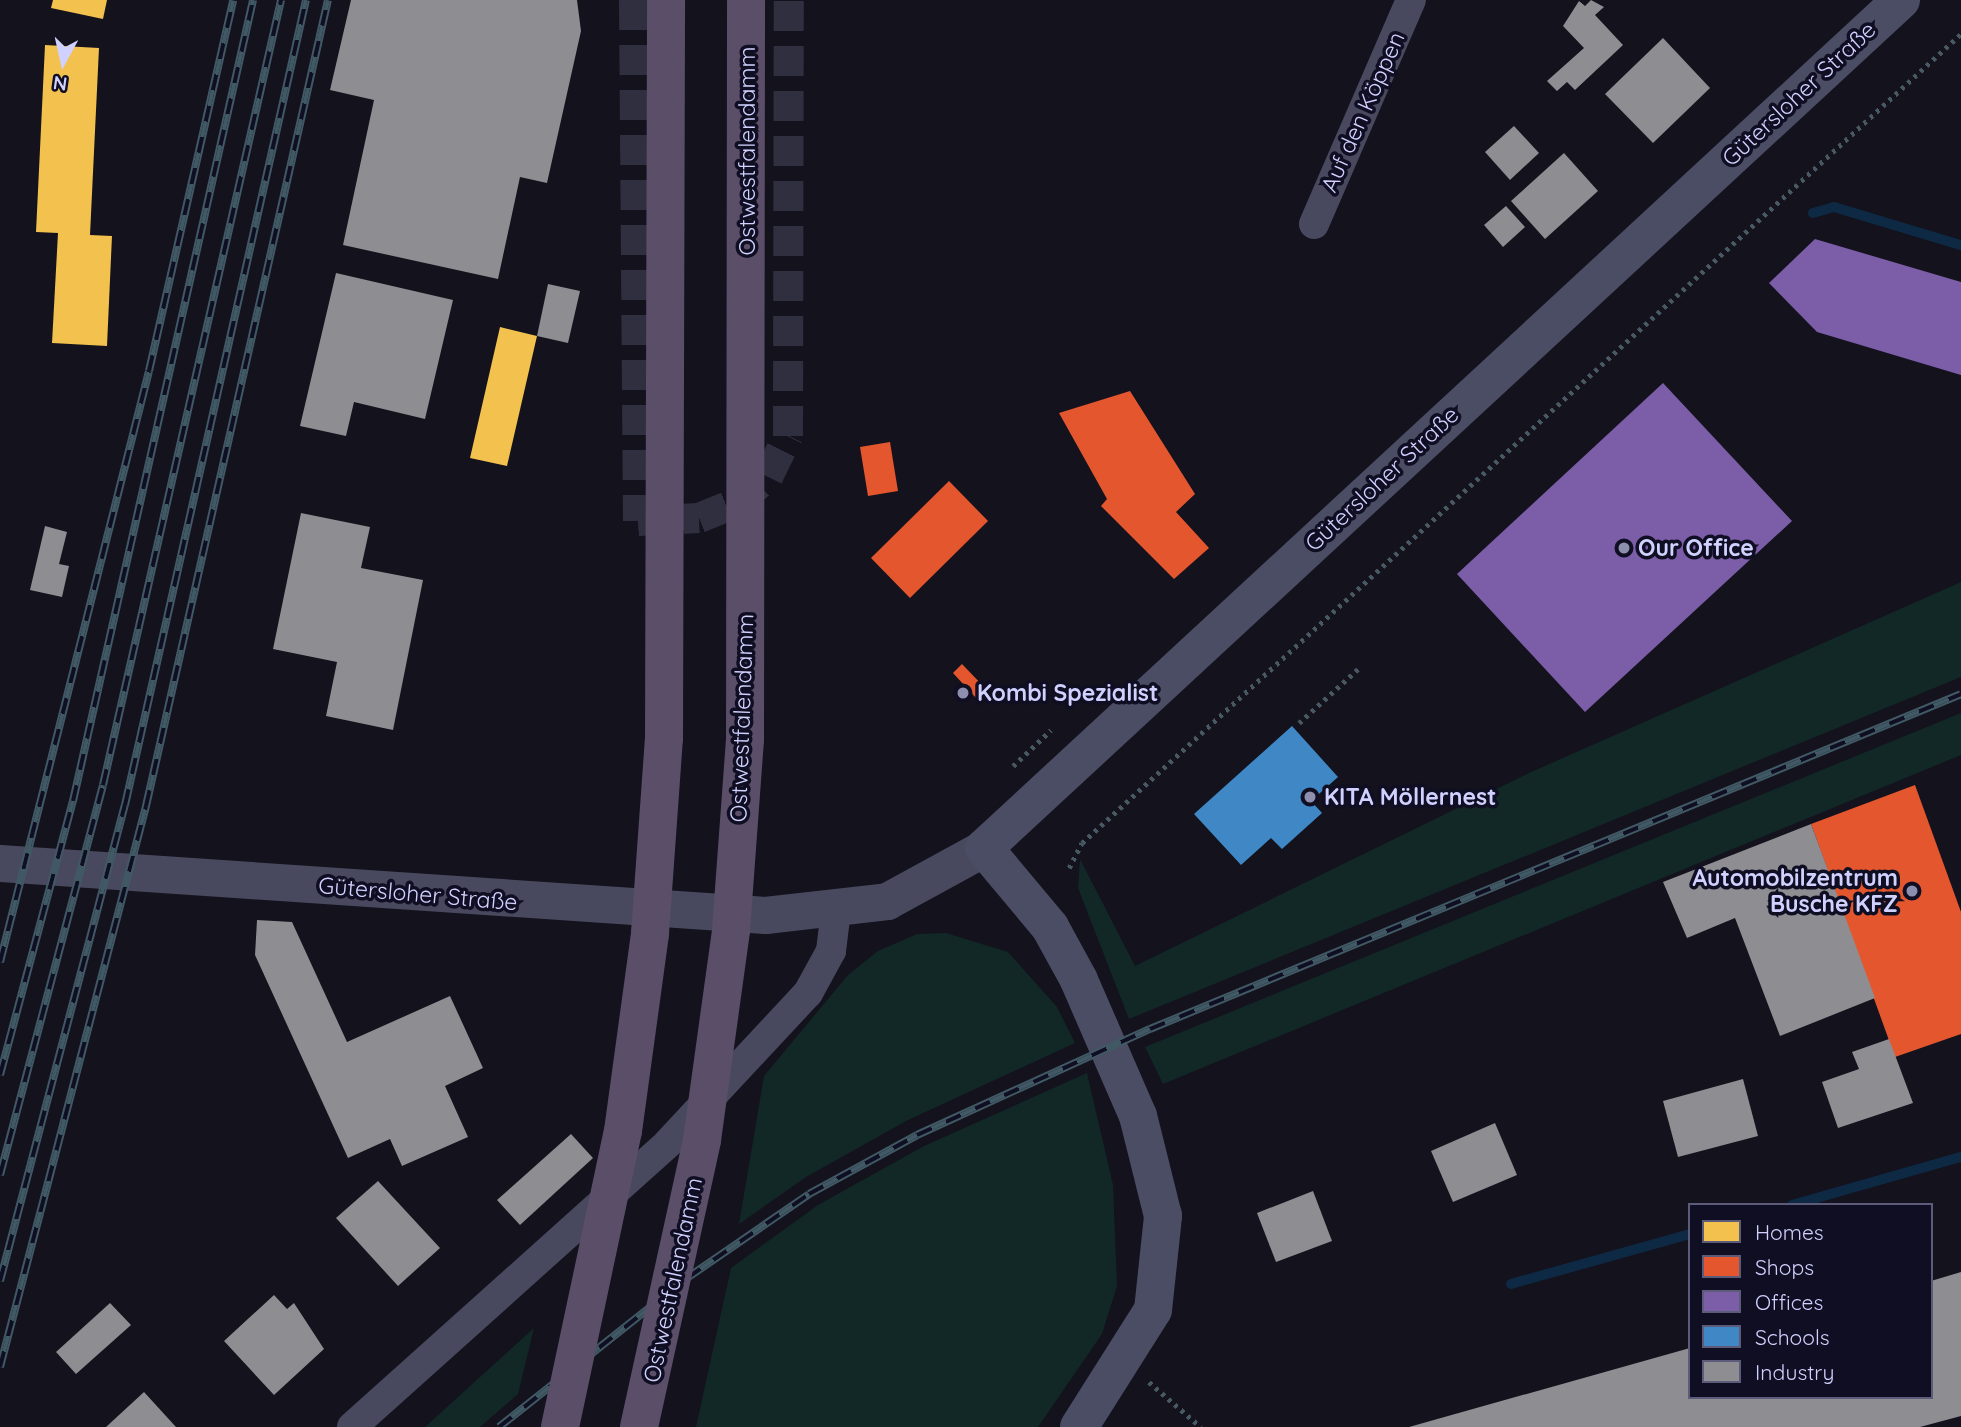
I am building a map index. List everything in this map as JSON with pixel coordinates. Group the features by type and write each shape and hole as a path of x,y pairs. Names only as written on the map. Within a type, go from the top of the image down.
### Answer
{"highway":[{"path":"561,1427 623,1130 650,933 664,738 666,0"},
{"name":"Ostwestfalendamm","path":"639,1427 702,1140 732,916 744,740 746,0"}],"main road":[{"name":"Gütersloher Straße","path":"984,848 1900,0"},
{"path":"984,848 1050,927 1079,979 1156,1174 1162,1262 1153,1310 1124,1361 1079,1427"}],"street":[{"name":"Auf den Köppen","path":"1314,224 1411,0"},
{"name":"Gütersloher Straße","path":"0,863 583,907 836,912 915,889 984,848"},
{"path":"352,1427 668,1143 808,993 831,951 836,912"}],"path":[{"path":"1069,869 1082,843 1961,34"},
{"path":"1299,723 1358,669"},
{"path":"1124,1361 1201,1427"}],"green space":[{"path":"1961,582 1961,677 1129,1019 1078,888 1080,859 1135,966 1529,773"},
{"path":"1961,713 1961,755 1163,1084 1145,1047"},
{"path":"946,933 1008,952 1057,1007 1075,1043 908,1120 806,1177 739,1224 764,1076 848,975 878,951 917,934"},
{"path":"1087,1073 1113,1185 1117,1286 1102,1334 1038,1427 696,1427 731,1268 818,1205 924,1146"},
{"path":"534,1328 518,1394 480,1427 425,1427"}],"building: Homes":[{"path":"53,0 107,0 103,19 51,8"},
{"path":"45,45 99,48 90,235 112,236 107,346 52,343 58,233 36,232"},
{"path":"500,327 537,336 507,466 470,458"}],"building: Shops":[{"path":"1130,391 1195,494 1176,512 1209,548 1174,579 1101,506 1107,499 1059,413"},
{"path":"890,442 898,491 868,496 860,447"},
{"path":"949,481 988,521 910,598 871,558"},
{"path":"962,664 986,689 976,698 953,673"},
{"path":"1915,785 1961,912 1961,1034 1895,1057 1811,824"}],"building: Offices":[{"path":"1815,239 1961,282 1961,375 1817,332 1769,283"},
{"name":"Our Office","path":"1663,383 1792,521 1585,712 1457,574"}],"building: Schools":[{"path":"1292,726 1338,777 1311,801 1322,813 1282,849 1271,838 1241,865 1194,814"}],"building: Industry":[{"path":"351,0 577,0 581,31 547,183 520,177 498,279 343,245 374,100 330,90"},
{"path":"1591,0 1604,7 1595,15 1623,45 1575,90 1567,82 1557,91 1547,81 1584,48 1563,26 1579,1 1585,6"},
{"path":"1663,38 1710,88 1653,143 1605,94"},
{"path":"1514,126 1539,153 1510,180 1485,152"},
{"path":"1564,153 1598,191 1545,239 1511,201"},
{"path":"1506,206 1525,227 1503,247 1484,225"},
{"path":"336,273 453,300 425,419 354,402 346,436 300,426"},
{"path":"548,284 580,291 568,343 537,336"},
{"path":"301,513 370,527 361,568 423,580 393,730 326,716 337,662 273,649"},
{"path":"45,526 67,532 59,564 69,566 62,597 30,590"},
{"path":"1811,824 1875,998 1780,1036 1735,918 1687,938 1663,882"},
{"path":"257,920 292,922 347,1042 450,996 483,1068 445,1086 468,1137 402,1166 390,1139 348,1158 255,955"},
{"path":"1889,1039 1913,1103 1838,1128 1822,1082 1859,1069 1852,1052"},
{"path":"1743,1079 1758,1136 1678,1157 1663,1101"},
{"path":"1495,1123 1517,1175 1453,1202 1431,1151"},
{"path":"571,1134 593,1158 520,1225 497,1200"},
{"path":"378,1181 440,1248 398,1286 336,1218"},
{"path":"1313,1191 1332,1241 1276,1262 1257,1213"},
{"path":"1961,1272 1961,1416 1920,1427 1409,1427 1688,1349 1688,1399 1933,1399 1933,1280"},
{"path":"274,1295 287,1309 294,1303 324,1349 274,1395 224,1341"},
{"path":"110,1303 131,1325 76,1374 56,1352"},
{"path":"144,1392 176,1427 106,1427"}],"waterway":[{"path":"1813,213 1834,207 1961,245"},
{"path":"1799,1203 1961,1157"},
{"path":"1511,1284 1688,1235"}],"tunnel":[{"path":"634,0 638,521 699,518 736,503 768,477 788,436 789,0"}],"railway":[{"path":"0,962 149,371 233,0"},
{"path":"0,1075 73,801 253,0"},
{"path":"0,1175 103,785 281,0"},
{"path":"0,1281 125,805 306,0"},
{"path":"0,1367 146,806 328,0"},
{"path":"499,1427 687,1278 809,1194 917,1135 1150,1029 1961,694"}],"place":[{"name":"Our Office","path":"1624,548"},
{"name":"Kombi Spezialist","path":"963,693"},
{"name":"KITA Möllernest","path":"1310,797"},
{"name":"Automobilzentrum Busche KFZ","path":"1912,891"}]}
